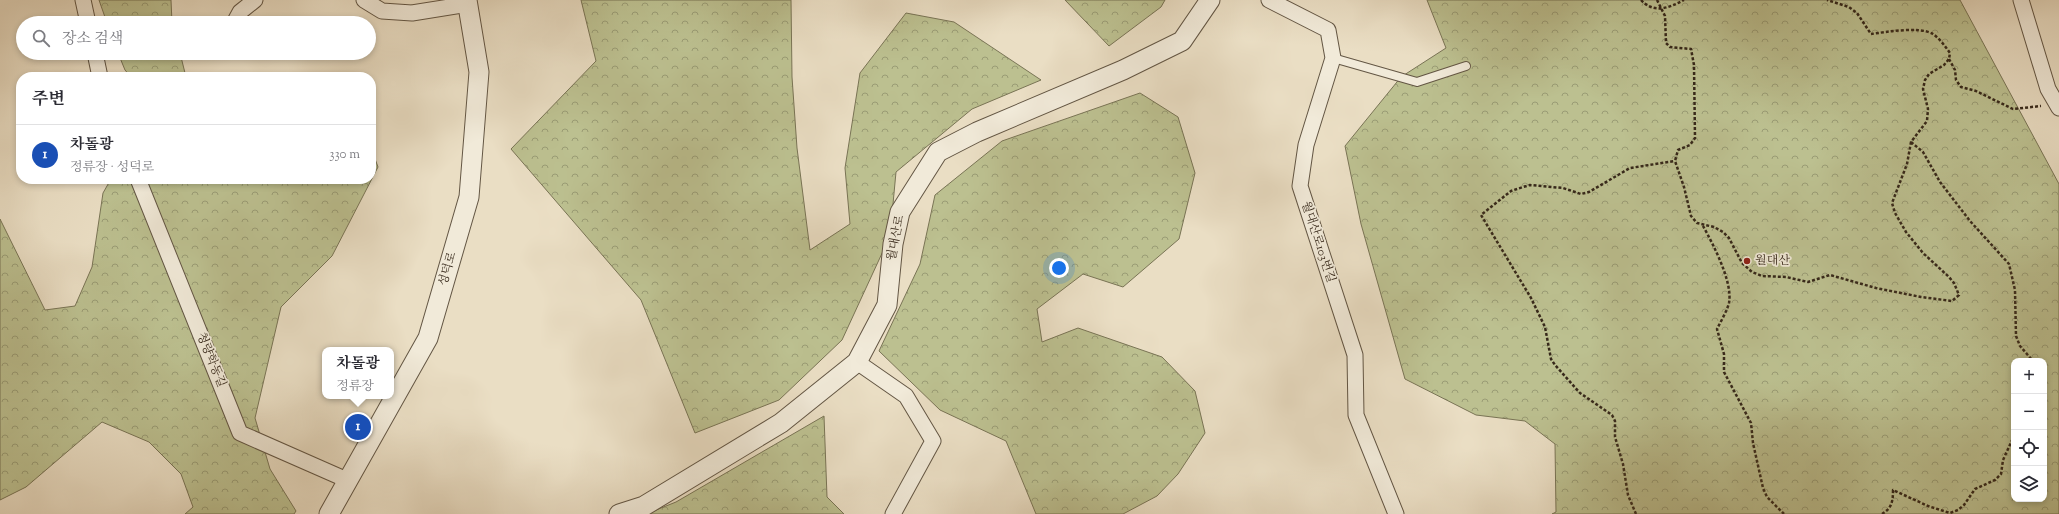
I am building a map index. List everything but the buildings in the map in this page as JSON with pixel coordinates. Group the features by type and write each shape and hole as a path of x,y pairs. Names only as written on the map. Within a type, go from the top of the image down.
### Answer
{"street":[{"path":"84,0 87,16"},
{"path":"238,16 240,12 255,0"},
{"path":"364,0 382,11 412,13 468,2"},
{"name":"월대산로","path":"619,514 644,506 781,423 857,362 887,305 893,244 900,212 938,152 977,132 1123,70 1182,41 1210,0"},
{"name":"월대산로103번길","path":"1269,0 1328,30 1333,58 1306,145 1300,186 1355,355 1356,414 1396,514"},
{"path":"2021,0 2048,89 2057,106"},
{"name":"성덕로","path":"394,398 428,338 469,197 478,72 468,2"},
{"path":"96,60 99,72"},
{"name":"청량학동길","path":"140,184 240,433 347,480"},
{"path":"857,362 906,396 933,441 893,514"},
{"name":"성덕로","path":"329,514 393,399"}],"lane":[{"path":"1333,58 1417,82 1466,66"}],"path":[{"path":"1641,0 1647,6 1662,9 1684,0"},
{"path":"1657,0 1665,16 1666,43 1670,47 1691,49 1694,65 1695,138 1690,145 1678,150 1675,161 1684,187 1690,216 1703,226 1714,245 1727,280 1730,296 1729,304 1717,329 1724,354 1724,372 1751,423 1753,443 1763,488 1767,497 1784,514"},
{"path":"1703,226 1714,227 1723,232 1729,238 1742,263 1752,272 1762,276 1786,277 1808,282 1830,275 1876,288 1921,298 1952,301 1959,296 1954,283 1923,253 1906,232 1895,213 1892,203 1907,164 1911,142 1927,121 1928,109 1923,89 1925,80 1929,74 1944,65 1949,59 1950,53 1940,40 1932,33 1892,30 1871,34 1857,13 1849,7 1827,0"},
{"path":"1949,59 1954,70 1956,80 1961,87 1976,91 2013,108 2057,106"},
{"path":"1911,142 1923,152 1944,187 1970,221 2008,264 2015,290 2016,336 2020,346 2031,358"},
{"path":"1636,514 1628,495 1623,464 1615,438 1614,421 1612,415 1580,393 1551,359 1545,327 1531,298 1481,215 1511,191 1530,185 1563,188 1581,194 1589,192 1630,168 1675,161"},
{"path":"1882,514 1888,510 1893,501 1893,490 1928,506 1950,513 1958,510 1964,505 1975,489 1995,480 2001,474 2003,460 2011,443"}],"green space":[{"path":"99,0 171,0 172,16 105,16"},
{"path":"581,0 791,0 792,77 797,148 810,250 850,224 845,168 860,73 906,13 954,22 1041,80 972,109 896,172 890,236 842,340 779,400 695,433 641,300 511,149 596,61"},
{"path":"1065,0 1165,0 1161,7 1109,46"},
{"path":"1427,0 1960,0 2059,184 2059,514 1552,514 1556,512 1555,444 1525,421 1476,415 1405,379 1361,224 1345,146 1401,77 1446,48"},
{"path":"121,60 182,60 185,72 127,72"},
{"path":"1140,93 1178,117 1195,173 1179,239 1123,287 1083,274 1037,309 1042,342 1078,328 1162,357 1195,391 1205,433 1178,474 1157,496 1123,514 1036,514 1006,441 940,410 879,351 920,264 935,195 1002,141"},
{"path":"108,184 369,184 332,256 281,307 255,418 270,469 296,511 294,514 185,514 193,507 181,474 149,442 102,422 26,487 0,500 0,219 45,310 75,306 92,267 103,193"},
{"path":"824,416 827,497 844,514 646,514 676,502"}],"place":[{"name":"월대산","path":"1747,261"},
{"name":"차돌광","path":"358,427"}]}
